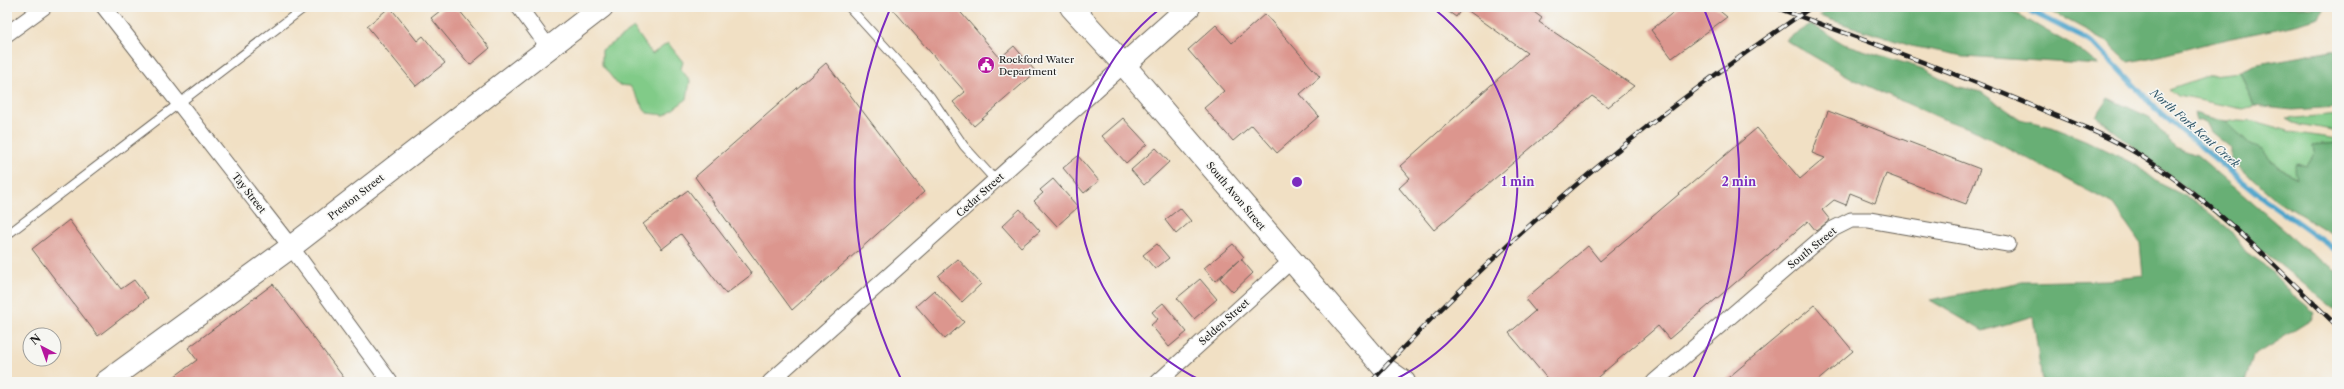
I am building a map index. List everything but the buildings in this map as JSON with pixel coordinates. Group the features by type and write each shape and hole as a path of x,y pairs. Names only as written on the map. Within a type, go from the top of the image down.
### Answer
{"street":[{"path":"7,34 44,7"},
{"name":"Tay Street","path":"104,7 291,247 390,382"},
{"path":"519,7 549,48"},
{"name":"Preston Street","path":"106,382 291,247 602,7"},
{"name":"South Avon Street","path":"1071,7 1124,65 1384,368 1404,382"},
{"name":"Cedar Street","path":"770,382 1189,7"},
{"name":"South Street","path":"1654,382 1831,230 1852,220 1869,220 2008,244"},
{"name":"Selden Street","path":"1158,382 1291,261"}],"lane":[{"path":"7,235 305,7"},
{"path":"849,7 930,96 964,146 995,180"}],"green space":[{"path":"1833,7 2005,7 2080,50 2098,65 1964,56 1911,46 1819,16"},
{"path":"2043,7 2324,7 2319,18 2307,22 2128,62 2105,40"},
{"path":"1811,24 1844,44 1924,69 1956,86 1981,92 2020,119 2052,127 2085,140 2136,165 2159,183 2191,199 2230,230 2246,252 2265,265 2295,297 2314,313 2311,320 2253,356 2245,382 2042,382 2033,316 1983,331 1930,300 2022,282 2108,280 2143,276 2140,243 2113,204 1978,132 1935,116 1855,80 1785,40"},
{"path":"634,28 652,54 668,43 683,62 681,69 690,81 687,99 665,115 647,113 630,86 618,85 602,65 602,50"},
{"path":"2337,50 2337,107 2292,110 2254,106 2240,72 2258,64"},
{"path":"2240,72 2254,106 2243,109 2178,96 2169,89 2210,75"},
{"path":"2108,98 2149,117 2175,147 2197,155 2313,255 2337,272 2337,311 2096,116"},
{"path":"2194,113 2226,122 2250,144 2262,150 2277,167 2297,178 2295,168 2297,163 2306,166 2314,153 2313,145 2337,143 2337,237 2278,201 2231,161 2231,148 2211,132 2206,122 2196,120"},
{"path":"2337,114 2337,131 2293,123 2286,119"},
{"path":"2239,120 2254,121 2292,132 2337,139 2337,143 2313,145 2314,153 2306,166 2297,163 2298,178 2277,167 2262,150 2250,144 2226,122"}],"waterway":[{"name":"North Fork Kent Creek","path":"2023,7 2094,43 2157,110 2260,196 2337,251"}],"railway":[{"path":"1774,7 1969,80 2086,128 2113,140 2138,154 2166,172 2217,213 2266,257 2337,326"},
{"path":"1371,382 1421,329 1473,278 1580,181 1636,135 1694,91 1752,48 1812,7"}],"place":[{"name":"Rockford Water Department","path":"986,65"}]}
